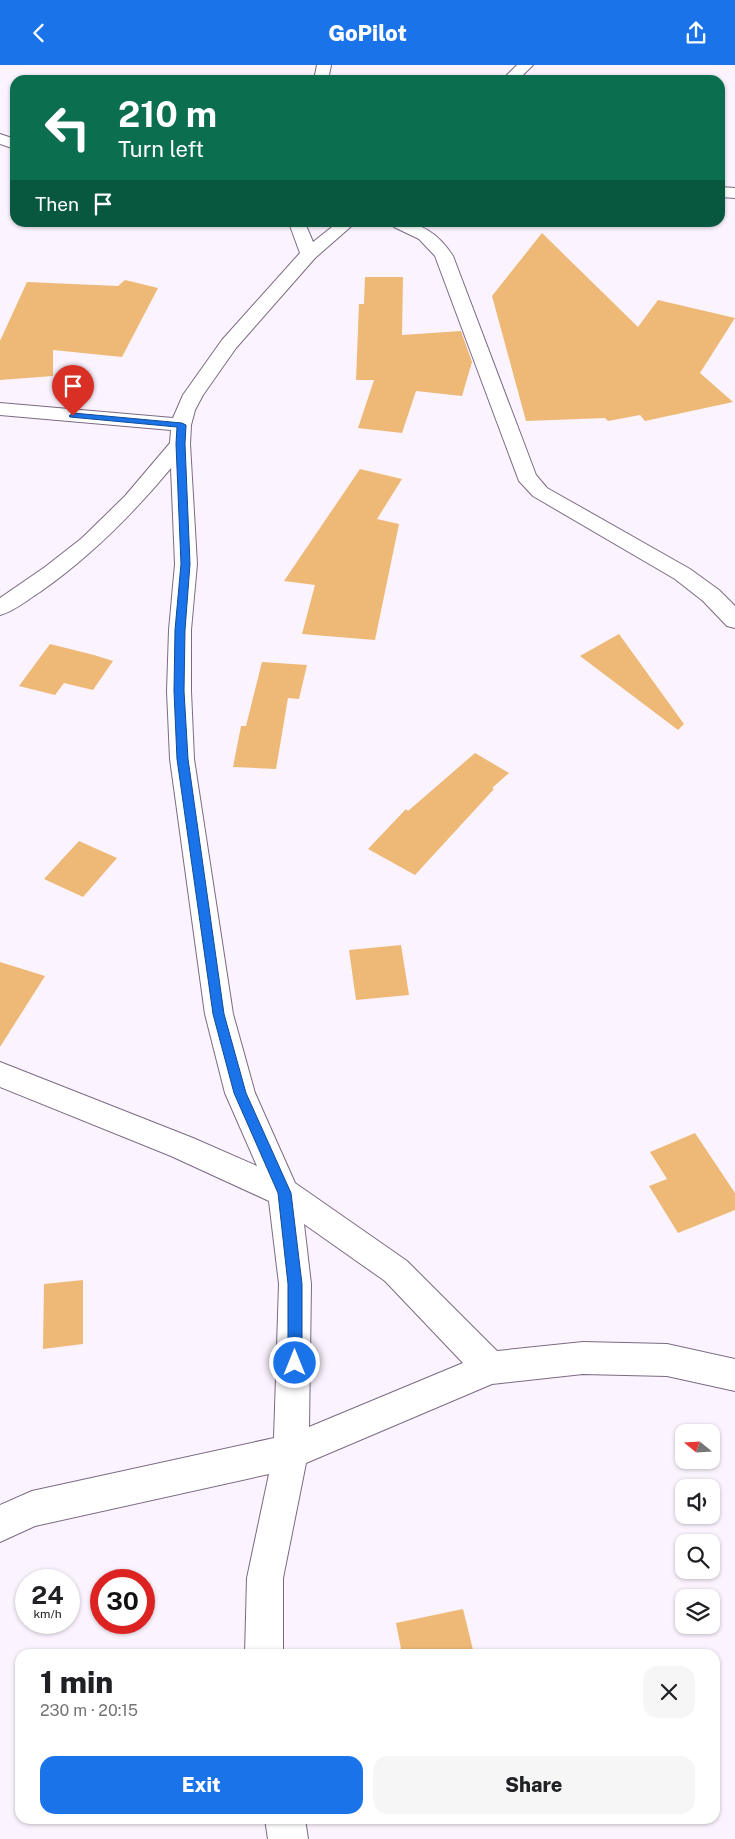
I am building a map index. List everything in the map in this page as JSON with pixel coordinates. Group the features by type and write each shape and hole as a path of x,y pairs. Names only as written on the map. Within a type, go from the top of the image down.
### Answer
{"street":[{"path":"515,75 526,65"},
{"path":"299,227 309,254"},
{"path":"264,1649 265,1578 291,1452 295,1363 295,1284 284,1193 240,1093 218,1014 182,759 179,691 180,630 186,564 181,435 185,410 193,395 229,344 309,254 342,227"},
{"path":"410,227 420,231 433,242 444,256 504,413 526,477 540,492 653,556 696,584 716,599 735,621"},
{"path":"0,409 181,435"},
{"path":"0,607 50,573 100,533 127,506 181,435"},
{"path":"0,1074 182,1147 284,1193 396,1271 491,1368"},
{"path":"0,1524 16,1504 291,1452 491,1368 583,1358 667,1360 735,1375"},
{"path":"285,1824 288,1839"}],"building":[{"path":"542,233 638,327 658,300 735,318 700,373 733,402 645,421 640,415 608,421 605,418 526,421 492,296"},
{"path":"365,277 403,277 402,335 461,331 472,362 462,396 416,391 402,433 358,428 374,380 356,380 359,304 364,304"},
{"path":"125,280 158,288 122,357 53,350 53,376 0,380 0,341 27,282 118,286"},
{"path":"360,469 402,479 377,519 399,524 375,640 302,634 315,585 284,581"},
{"path":"619,634 684,724 678,730 580,656"},
{"path":"50,644 113,661 93,690 64,683 55,695 19,686"},
{"path":"262,662 307,665 299,699 288,698 276,769 233,767 241,726 246,726"},
{"path":"475,753 509,773 492,788 494,789 415,875 368,849 406,809 408,811"},
{"path":"79,841 117,858 83,897 44,879"},
{"path":"401,945 409,995 356,1000 349,950"},
{"path":"0,962 45,976 0,1047"},
{"path":"695,1133 735,1193 735,1210 678,1233 649,1186 667,1179 650,1152"},
{"path":"83,1280 83,1344 43,1349 44,1284"},
{"path":"463,1609 473,1649 401,1649 396,1623"}],"route":[{"path":"73,416 182,425 180,444 186,564 180,630 179,691 182,759 218,1014 240,1093 284,1193 295,1284 295,1363"}]}
